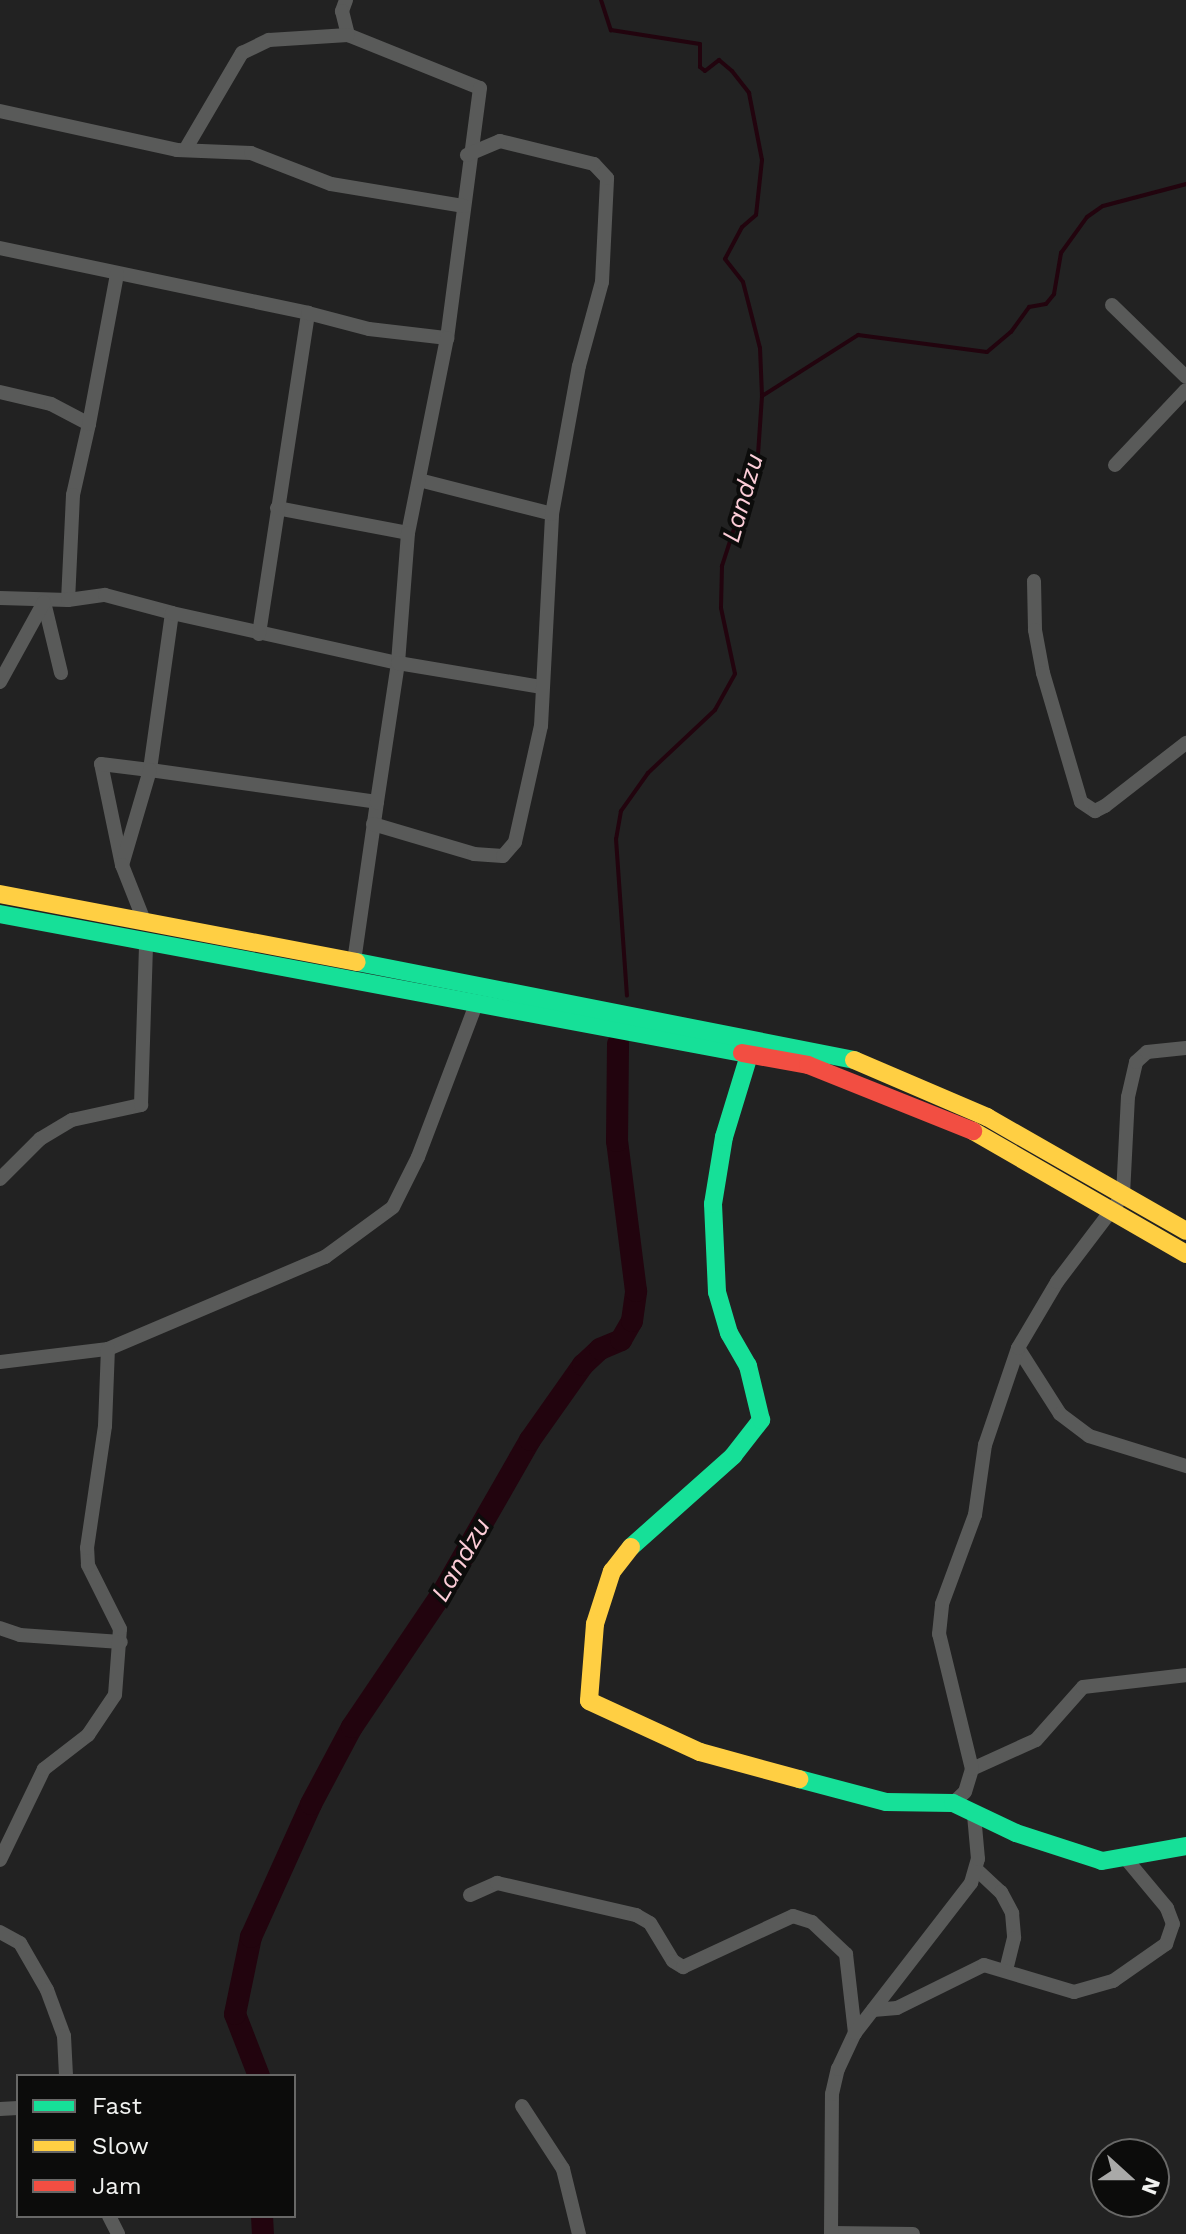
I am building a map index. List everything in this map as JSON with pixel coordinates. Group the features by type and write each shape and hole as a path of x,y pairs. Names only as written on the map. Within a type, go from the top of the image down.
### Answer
{"street":[{"path":"346,0 342,11 348,35"},
{"path":"185,150 242,53 269,40 348,35 480,88 481,101 467,155 464,206 447,338 408,533 398,663 354,961"},
{"path":"0,111 185,150 251,153 331,184 464,206"},
{"path":"373,824 474,854 498,858 509,852 541,726 552,514 579,366 602,282 607,178 594,164 500,141 467,155"},
{"path":"0,248 308,313 369,329 447,338"},
{"path":"68,600 73,495 117,274"},
{"path":"1112,305 1186,377"},
{"path":"259,634 308,313"},
{"path":"1115,465 1186,390"},
{"path":"0,392 51,404 89,424"},
{"path":"419,480 552,514"},
{"path":"277,508 408,533"},
{"path":"1034,581 1035,630 1043,673 1081,802 1095,811 1105,806 1186,743"},
{"path":"0,598 44,602 105,595 259,634 398,663 542,687"},
{"path":"44,602 61,673"},
{"path":"0,682 44,602"},
{"path":"122,865 150,770 172,613"},
{"path":"145,923 122,865 101,764 377,802"},
{"path":"0,894 820,1050 931,1090 1118,1203 1186,1254"},
{"path":"0,914 146,945 750,1052 864,1081 950,1117 1118,1203 1186,1231"},
{"path":"0,1179 40,1139 72,1120 141,1105 146,945"},
{"path":"0,1362 108,1349 325,1257 393,1207 418,1157 476,1004"},
{"path":"953,1803 965,1792 972,1769 939,1634 942,1604 975,1515 985,1445 1018,1348 1057,1282 1118,1203 1128,1097 1136,1062 1147,1052 1186,1048"},
{"path":"750,1052 724,1137 713,1204 717,1292 729,1333 748,1366 761,1420 733,1456 641,1534 612,1571 595,1624 589,1701 727,1760 886,1802 953,1803 974,1815 1071,1853 1102,1861 1127,1860 1186,1846"},
{"path":"1018,1348 1053,1404 1089,1436 1186,1466"},
{"path":"0,1860 44,1769 88,1735 115,1695 120,1629 88,1565 87,1548 105,1426 108,1349"},
{"path":"0,1628 20,1635 121,1642"},
{"path":"972,1769 1036,1740 1083,1687 1186,1675"},
{"path":"913,2234 831,2233 832,2094 855,2033 977,1870 974,1815"},
{"path":"873,2010 897,2008 984,1965 1064,1991 1085,1992 1113,1981 1166,1944 1173,1924 1167,1908 1127,1860"},
{"path":"977,1870 1001,1892 1012,1913 1014,1938 1006,1970"},
{"path":"470,1895 497,1883 636,1915 650,1923 673,1961 683,1967 793,1916 812,1922 846,1954 855,2033"},
{"path":"0,1932 20,1943 47,1990 64,2036 66,2074"},
{"path":"522,2106 563,2169 579,2234"}],"waterway":[{"name":"Landzu","path":"601,0 611,30 700,44 700,67 705,71 719,60 732,71 749,93 762,160 756,215 742,227 725,259 743,282 760,348 762,396 758,455 722,566 721,608 735,674 715,710 648,773 621,811 616,839 627,996"},
{"path":"762,396 858,335 987,352 1011,332 1029,307 1046,304 1054,294 1061,253 1087,217 1103,206 1186,184"},
{"name":"Landzu","path":"258,2074 235,2014 251,1937 311,1804 352,1727 443,1592 530,1440 583,1365 600,1349 621,1340 632,1321 636,1291 617,1141 618,1044"},
{"name":"Landzu","path":"262,2218 263,2234"}],"traffic: fast":[{"path":"0,914 742,1053"},
{"path":"357,962 854,1060"},
{"path":"631,1547 733,1456 761,1420 748,1366 729,1333 717,1292 713,1204 724,1137 750,1052"},
{"path":"799,1779 886,1802 953,1803 1016,1833 1102,1861 1186,1846"}],"traffic: slow":[{"path":"0,894 357,962"},
{"path":"854,1060 987,1117 1186,1231"},
{"path":"973,1131 1186,1254"},
{"path":"631,1547 612,1571 595,1624 589,1701 700,1752 799,1779"}],"traffic: jam":[{"path":"742,1053 808,1065 973,1131"}]}
